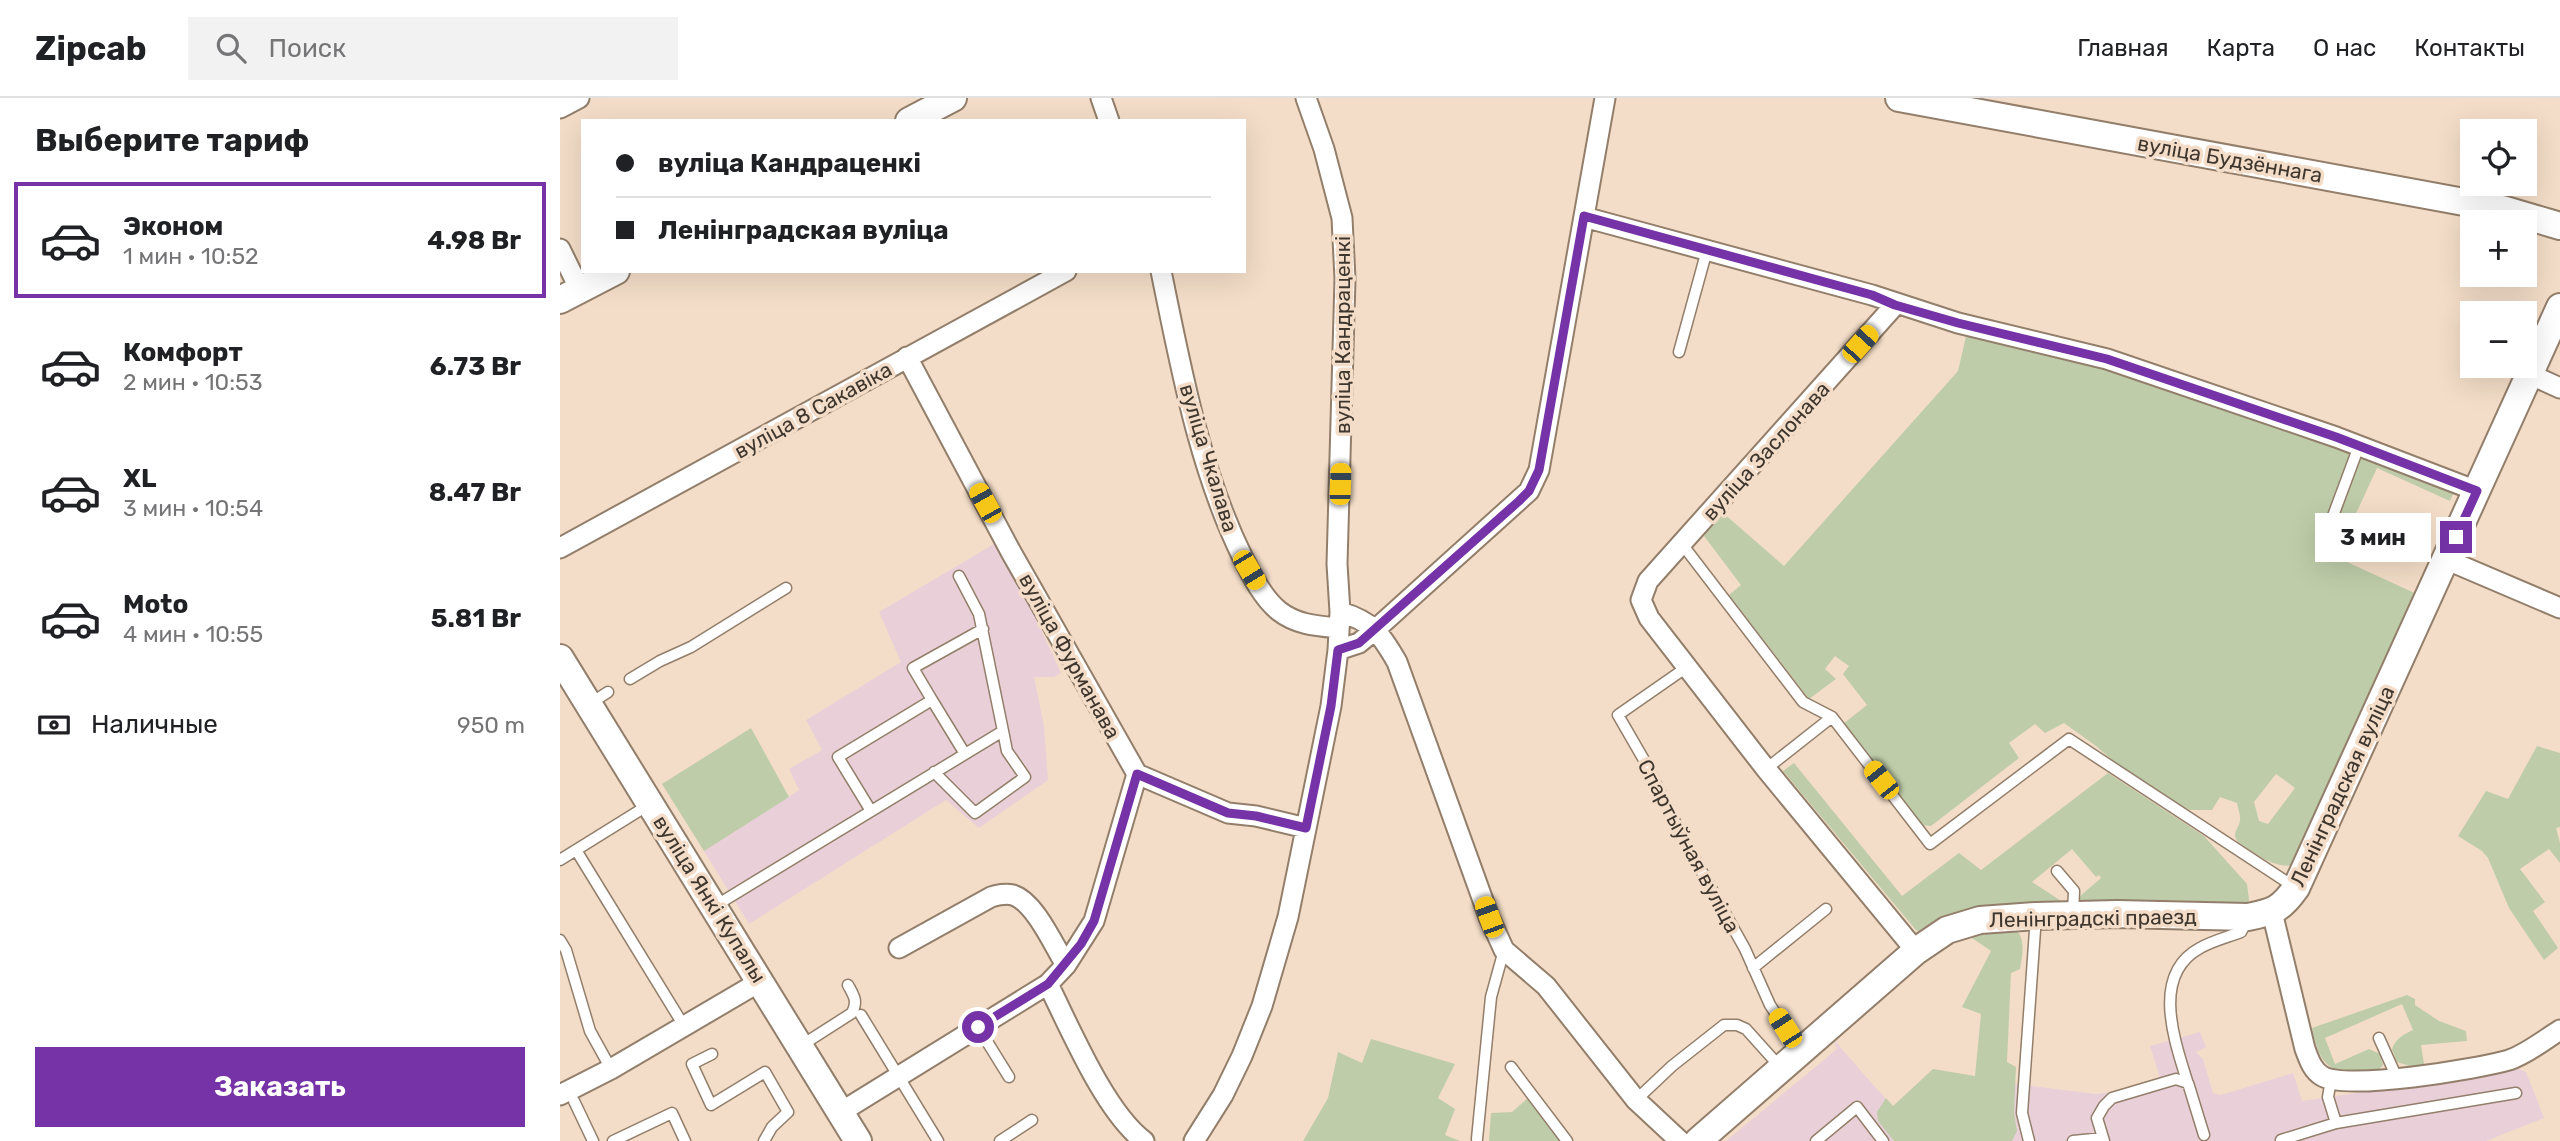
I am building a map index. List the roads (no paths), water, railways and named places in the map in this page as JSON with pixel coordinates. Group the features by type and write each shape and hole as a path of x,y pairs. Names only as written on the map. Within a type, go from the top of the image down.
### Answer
{"street":[{"path":"560,108 579,98"},
{"path":"913,119 953,98"},
{"path":"1101,98 1108,119"},
{"name":"вуліца Кандраценкі","path":"1194,1141 1228,1085 1262,1006 1288,918 1331,706 1338,650 1340,620 1337,564 1345,279 1342,218 1324,149 1306,98"},
{"path":"1338,650 1359,643 1376,629 1529,491 1539,470 1605,98"},
{"name":"вуліца Будзённага","path":"1899,98 2502,209 2560,226"},
{"path":"1584,216 1872,295 1895,305 1958,323 2107,359 2359,446 2477,491"},
{"path":"560,249 570,295 612,273"},
{"name":"вуліца 8 Сакавіка","path":"560,548 1062,273"},
{"name":"вуліца Чкалава","path":"1161,273 1199,438 1224,519 1249,570 1277,610 1291,619 1308,625 1358,617 1376,629"},
{"name":"вуліца Заслонава","path":"1686,667 1649,618 1641,600 1648,581 1895,305"},
{"name":"Ленінградская вуліца","path":"2537,357 2560,307"},
{"name":"вуліца Фурманава","path":"907,358 1011,552 1137,774"},
{"name":"Ленінградская вуліца","path":"2260,914 2286,902 2296,888 2527,378"},
{"path":"2537,378 2560,388"},
{"path":"2445,559 2560,608"},
{"path":"1376,629 1397,662 1489,917 1504,950 1546,986 1636,1100 1680,1141"},
{"name":"вуліца Янкі Купалы","path":"560,658 599,698 651,803 858,1141"},
{"path":"1686,667 1916,951"},
{"path":"841,1112 1048,984 1066,965 1094,921 1137,774 1228,813 1256,816 1306,828"},
{"path":"899,948 991,897 1012,895 1022,900 1034,913 1066,965"},
{"path":"2260,914 2311,1065 2320,1075 2331,1080 2367,1082 2397,1079 2510,1060 2560,1030"},
{"name":"Ленінградскі праезд","path":"1698,1141 1916,951 1947,930 1980,920 2036,916 2260,914"},
{"path":"567,1098 611,1069 761,981"},
{"path":"1048,984 1084,1057 1117,1113 1144,1141"}],"lane":[{"path":"1679,352 1707,250"},
{"path":"2330,524 2359,446"},
{"path":"1682,544 1803,702 1832,717 1930,844 2069,739 2296,888"},
{"path":"934,772 975,813 1025,777 1007,751 979,614 959,576"},
{"path":"630,679 691,646 786,588"},
{"path":"965,754 913,668 983,629"},
{"name":"Спартыўная вуліца","path":"1686,667 1618,715 1745,949 1791,1060"},
{"path":"871,811 838,757 932,700"},
{"path":"1766,769 1832,717"},
{"path":"715,906 1003,731"},
{"path":"560,860 651,803"},
{"path":"576,850 684,1026"},
{"path":"2057,870 2074,891 2073,915"},
{"path":"1753,968 1826,908"},
{"path":"2204,1135 2170,1020 2172,989 2178,968 2198,949 2241,932 2260,914"},
{"path":"2029,1141 2022,1113 2036,916"},
{"path":"560,940 566,950 590,1031 611,1069"},
{"path":"1477,1139 1490,997 1504,950"},
{"path":"800,1046 852,1013 856,999 848,985"},
{"path":"861,1015 938,1141"},
{"path":"1636,1100 1672,1066 1724,1025 1737,1025 1746,1029 1791,1060"},
{"path":"978,1027 1009,1077"},
{"path":"2379,1038 2397,1079"},
{"path":"712,1055 692,1064 711,1105 765,1072 788,1112 772,1127 764,1141"},
{"path":"1511,1067 1567,1141"},
{"path":"2073,1141 2103,1139 2097,1118 2112,1098 2176,1079 2188,1084"},
{"path":"2331,1080 2329,1097 2336,1123"},
{"path":"2281,1140 2336,1123 2516,1093"},
{"path":"567,1098 593,1141"},
{"path":"1816,1141 1857,1107 1882,1141"},
{"path":"613,1141 672,1113 685,1141"},
{"path":"1000,1141 1032,1120"}]}
